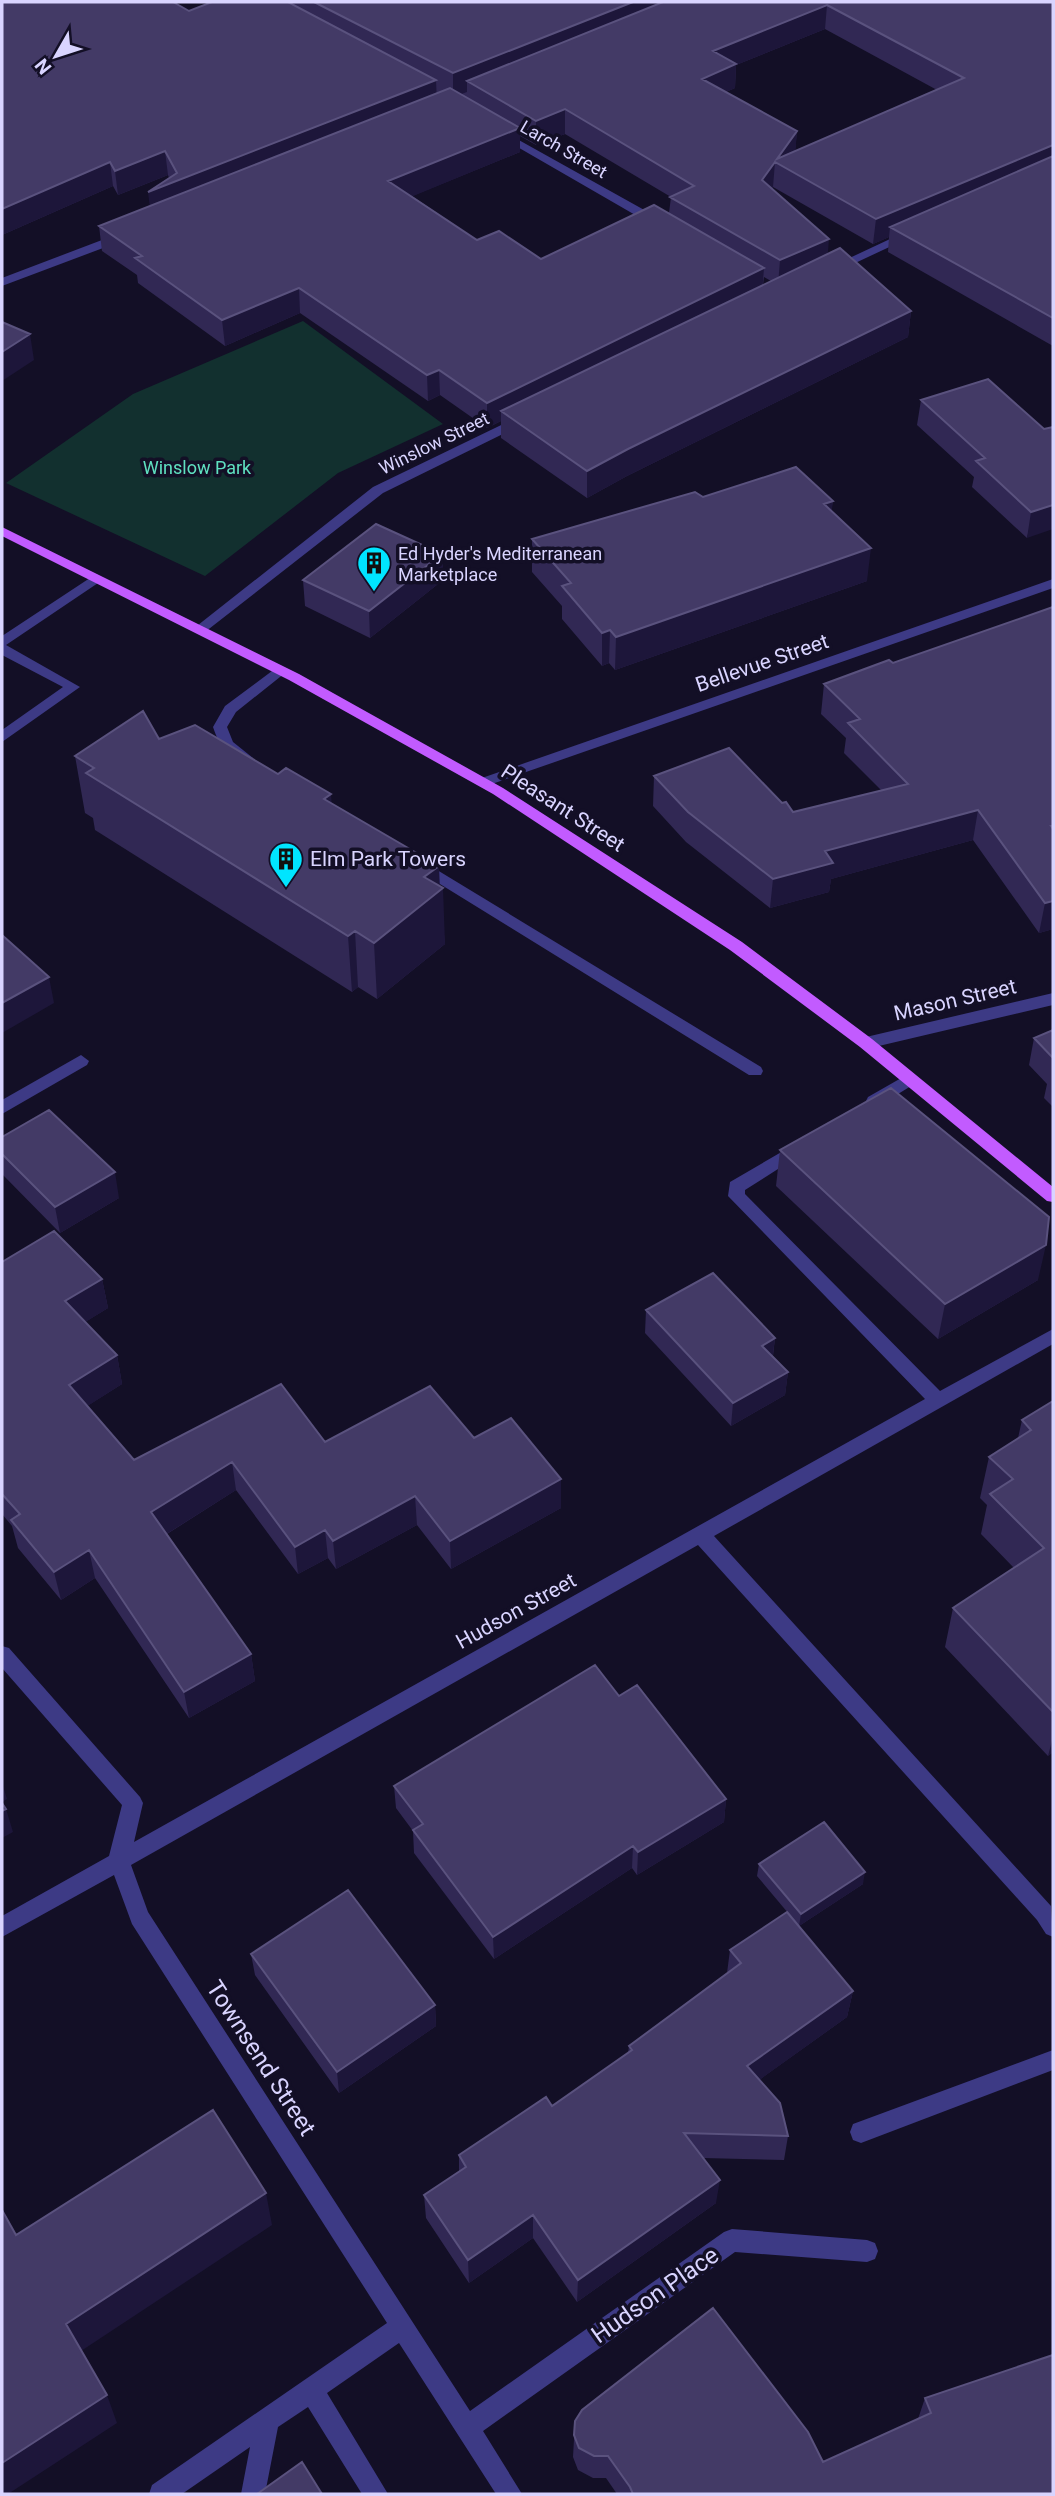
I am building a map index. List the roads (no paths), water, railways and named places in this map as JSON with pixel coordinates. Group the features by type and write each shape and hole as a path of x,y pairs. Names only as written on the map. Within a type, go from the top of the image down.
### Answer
{"main road":[{"name":"Pleasant Street","path":"2,531 280,670 484,782 726,940 866,1043 1053,1196"}],"street":[{"name":"Larch Street","path":"489,126 674,232"},
{"path":"823,273 925,228"},
{"path":"2,282 137,230"},
{"name":"Winslow Street","path":"200,629 378,490 532,415"},
{"path":"2,642 96,578"},
{"name":"Bellevue Street","path":"484,782 1053,583"},
{"path":"2,649 73,687 2,737"},
{"path":"258,766 227,745 220,727 230,709 280,670"},
{"path":"405,856 755,1072"},
{"name":"Mason Street","path":"866,1043 1053,999"},
{"path":"2,1108 81,1061"},
{"path":"862,1109 910,1079"},
{"path":"816,1137 736,1186 737,1196 938,1400"},
{"name":"Hudson Street","path":"2,1927 1053,1336"},
{"path":"700,1534 1050,1916"},
{"path":"2,1654 133,1803 119,1859"},
{"name":"Townsend Street","path":"119,1859 139,1917 510,2494"},
{"path":"862,2132 1053,2060"},
{"name":"Hudson Place","path":"467,2428 732,2240 867,2251"},
{"path":"161,2494 402,2328"},
{"path":"312,2392 376,2494"},
{"path":"254,2494 267,2421"}],"place":[{"name":"Ed Hyder's Mediterranean Marketplace","path":"374,593"},
{"name":"Elm Park Towers","path":"286,889"}],"park label":[{"name":"Winslow Park","path":"197,467"}]}
